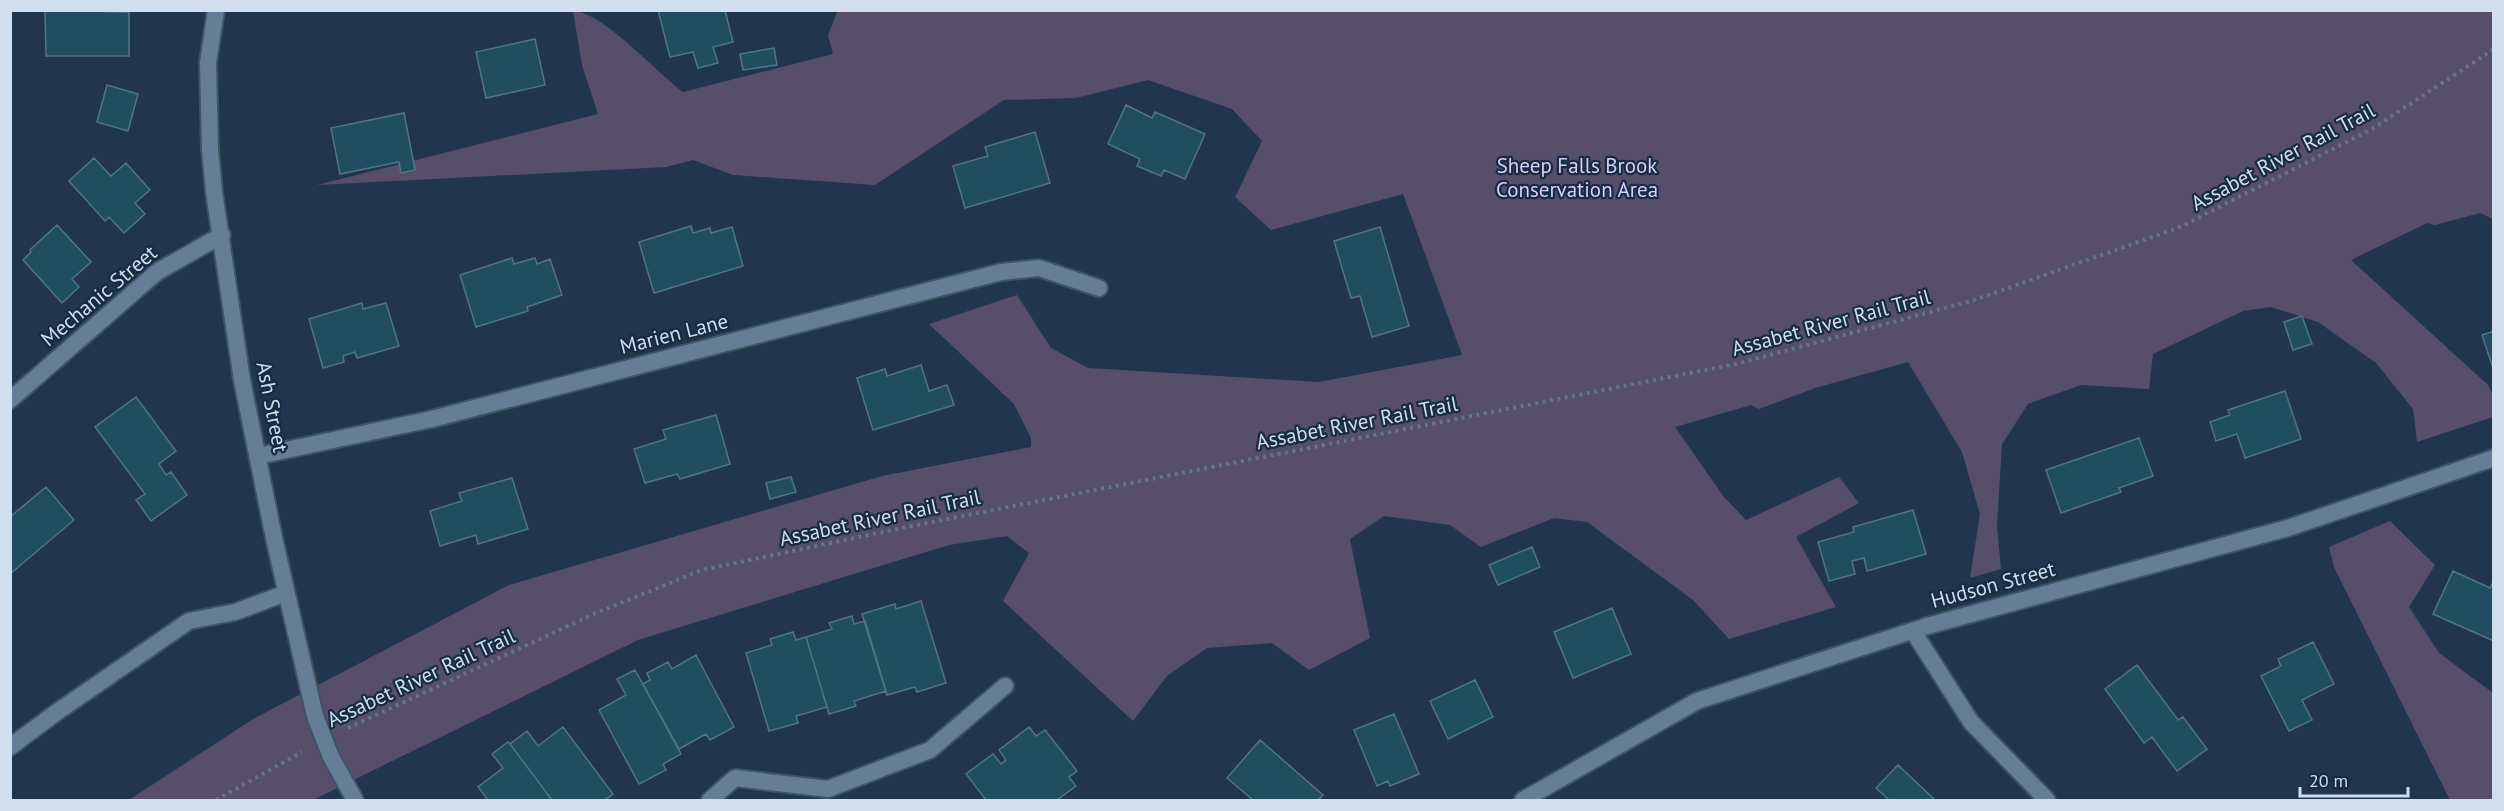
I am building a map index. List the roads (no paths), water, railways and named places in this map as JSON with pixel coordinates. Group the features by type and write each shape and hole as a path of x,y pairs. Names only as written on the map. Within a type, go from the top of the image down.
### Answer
{"street":[{"name":"Ash Street","path":"216,10 208,63 210,139 214,192 242,380 286,593 315,716 343,781 355,801"},
{"name":"Mechanic Street","path":"10,400 157,272 222,235"},
{"name":"Marien Lane","path":"258,456 432,419 1001,272 1039,268 1099,288"},
{"name":"Hudson Street","path":"1523,801 1697,702 1913,631 2288,528 2493,458"},
{"path":"10,747 189,621 235,612 286,593"},
{"path":"1913,631 1971,722 2047,801"},
{"path":"710,801 735,778 828,789 930,750 1005,686"}],"park label":[{"name":"Sheep Falls Brook Conservation Area","path":"1577,178"}]}
